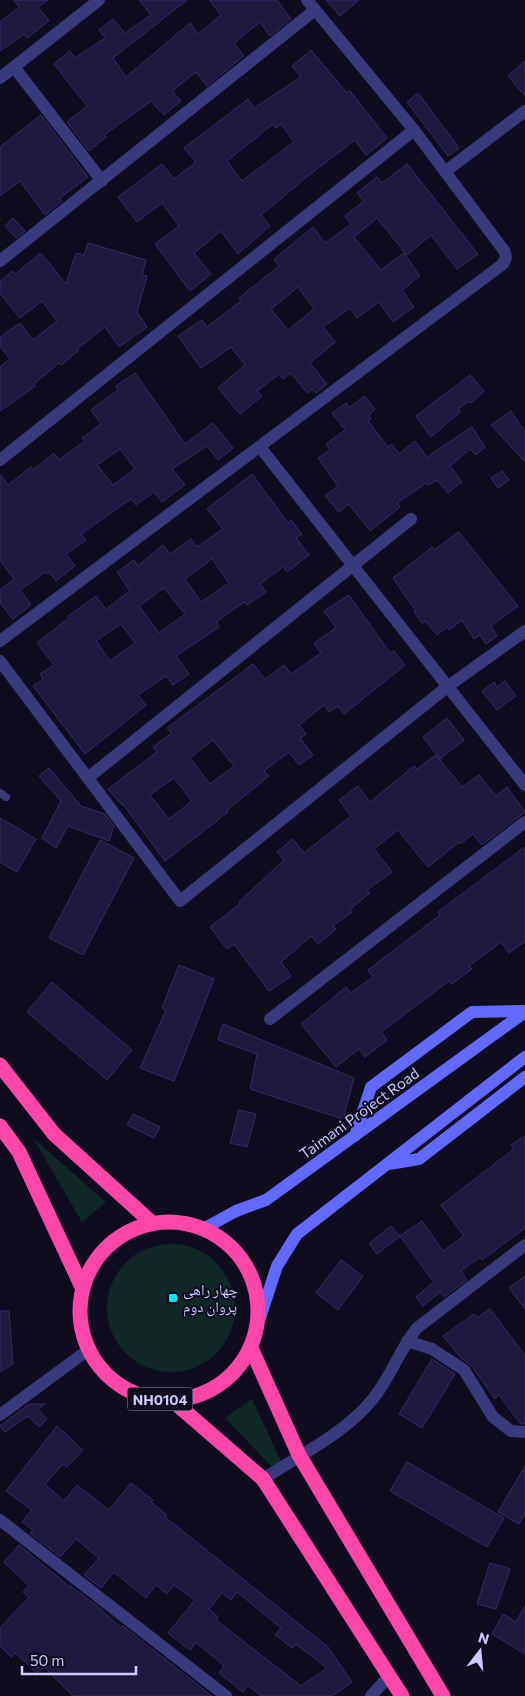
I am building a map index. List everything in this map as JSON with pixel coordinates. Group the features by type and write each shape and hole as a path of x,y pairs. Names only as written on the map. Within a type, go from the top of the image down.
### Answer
{"highway":[{"path":"0,1065 54,1134 151,1222"},
{"path":"0,1126 19,1152 82,1287"},
{"name":"NH0104","path":"178,1221 204,1228 236,1250 255,1283 259,1321 251,1348 232,1375 205,1393 173,1401 139,1396 109,1378 88,1350 79,1319 82,1287 96,1257 120,1234 151,1222 178,1221"},
{"path":"251,1348 299,1455 443,1696"},
{"name":"NH0104","path":"173,1401 263,1479 402,1696"}],"main road":[{"path":"355,1136 371,1087 472,1012 525,1012"},
{"name":"Taimani Project Road","path":"204,1228 236,1211 266,1200 525,1012"},
{"path":"259,1321 277,1266 297,1234 525,1057"},
{"path":"386,1164 419,1159 525,1077"}],"street":[{"path":"0,78 99,0"},
{"path":"0,261 102,180 311,5 446,171 505,252 506,258 504,264 0,641"},
{"path":"14,67 102,180"},
{"path":"446,171 525,111"},
{"path":"0,460 414,130"},
{"path":"260,447 447,688 525,785"},
{"path":"89,777 412,518"},
{"path":"0,661 89,777 180,902 447,688 525,631"},
{"path":"270,1019 525,822"},
{"path":"263,1479 350,1423 372,1401 389,1377 407,1341 417,1328 525,1245"},
{"path":"407,1341 432,1348 464,1370 493,1417 511,1431 525,1432"},
{"path":"0,1415 88,1350"},
{"path":"0,1520 226,1696"},
{"path":"371,1696 390,1675"}],"green space":[{"path":"33,1138 106,1202 82,1222"},
{"path":"171,1244 195,1249 207,1255 216,1263 224,1272 230,1284 235,1308 230,1332 224,1344 216,1353 207,1361 195,1367 171,1372 147,1367 135,1361 126,1353 118,1344 112,1332 107,1308 112,1284 118,1272 126,1263 135,1255 147,1249"},
{"path":"252,1399 281,1461 272,1467 225,1418"}],"building":[{"path":"14,0 48,0 38,7 49,21 27,38 24,34 0,51 0,22 19,7"},
{"path":"139,0 187,0 113,58 126,77 190,23 198,34 221,15 209,0 277,0 291,19 270,36 260,22 234,43 244,56 207,86 196,72 172,91 181,101 164,115 151,101 104,135 106,137 89,151 67,122 87,106 54,64 70,51 75,58 105,38 99,30 113,19 125,33 151,15"},
{"path":"326,0 359,0 340,16"},
{"path":"311,50 347,93 350,91 387,138 366,155 355,140 308,176 261,215 270,226 238,254 221,231 194,253 211,274 190,291 155,244 179,226 162,203 137,222 118,197 162,164 174,179 196,162 184,148 248,99 254,108 301,77 292,66","holes":["273,124 276,128 281,124 294,142 242,181 227,161"]},
{"path":"525,61 525,96 508,76"},
{"path":"418,93 459,148 448,156 407,102"},
{"path":"41,115 88,177 60,198 62,201 45,215 20,181 0,196 0,147"},
{"path":"407,164 478,254 457,269 431,235 407,255 377,218 354,237 381,270 404,253 420,276 402,290 414,307 393,322 379,302 357,318 350,308 323,327 335,342 310,363 327,384 316,393 312,389 307,393 291,373 283,379 279,374 257,391 262,396 240,414 218,388 245,365 231,347 201,368 178,336 202,320 207,327 241,301 239,298 279,266 274,259 313,227 325,243 351,224 345,216 364,201 357,193 377,177 382,183","holes":["298,287 314,309 288,330 271,309"]},
{"path":"13,218 25,231 16,238 5,226"},
{"path":"88,243 146,260 142,275 147,276 137,312 147,327 119,347 105,327 77,349 78,351 61,365 59,363 34,384 35,386 0,411 0,367 10,359 0,346 0,337 20,323 33,340 57,321 42,301 20,318 0,293 0,281 13,271 15,274 41,253 66,284 76,253 84,255"},
{"path":"135,373 185,444 213,423 233,448 218,460 207,446 172,469 185,485 162,502 154,492 136,505 131,499 81,534 86,540 66,554 75,566 56,581 49,572 47,574 45,572 20,590 31,605 13,619 0,603 0,590 14,579 0,560 0,474 8,485 31,467 33,470 54,453 59,460 85,441 82,438 101,424 91,410 118,390 116,386","holes":["120,449 135,469 113,485 97,465"]},
{"path":"470,375 484,391 471,403 469,401 458,409 460,412 431,437 416,416"},
{"path":"364,396 375,409 369,415 371,419 368,421 388,447 392,444 399,454 415,441 427,457 472,427 485,447 476,455 470,449 450,466 462,482 448,493 437,480 428,485 426,483 397,503 400,507 370,531 349,504 339,512 325,496 338,486 318,458 330,450 326,444 345,430 332,413 346,403 349,408"},
{"path":"511,411 525,432 525,462 491,425"},
{"path":"502,471 509,480 498,488 491,478"},
{"path":"252,474 288,523 291,520 302,534 296,538 309,555 287,572 283,567 260,584 266,592 247,605 244,602 216,622 219,627 176,656 189,674 173,685 166,676 138,695 146,705 85,754 33,686 43,679 40,674 54,665 37,643 69,618 68,616 96,596 106,609 130,591 117,572 134,560 138,566 163,545 170,554 191,539 197,547 223,529 207,509","holes":["212,559 229,583 201,602 185,579","164,588 185,614 159,633 139,606","121,624 135,643 110,661 96,641"]},
{"path":"459,532 518,606 491,626 497,636 486,644 480,635 474,639 462,620 449,630 447,627 437,635 425,621 422,623 393,578 432,547 434,550"},
{"path":"349,595 390,653 394,651 405,665 344,714 338,706 329,712 324,705 299,725 306,734 300,738 313,755 299,765 289,752 264,771 269,776 227,810 228,812 165,861 122,803 122,805 108,789 157,752 153,747 172,733 167,728 253,664 265,679 284,665 291,674 321,653 314,643 336,628 324,611","holes":["213,740 234,766 210,784 190,758","174,778 192,801 169,819 150,795"]},
{"path":"505,681 516,696 497,710 482,691 494,682 497,687"},
{"path":"447,718 464,740 440,759 423,737"},
{"path":"436,755 462,787 479,775 496,796 507,787 525,812 482,845 473,834 460,844 459,842 428,867 398,830 374,849 392,872 367,890 370,893 350,909 352,912 333,926 336,929 318,944 311,936 281,962 291,976 269,991 234,944 227,949 210,927 240,904 239,902 284,860 277,852 293,839 304,853 351,816 339,800 358,786 370,802 414,766 417,769"},
{"path":"49,768 81,806 105,814 114,826 109,841 68,826 56,848 42,838 61,801 39,776"},
{"path":"0,818 36,839 17,872 0,862"},
{"path":"100,840 134,858 83,955 49,938"},
{"path":"525,847 525,941 509,953 501,942 469,966 472,969 452,984 449,981 381,1032 387,1040 365,1057 359,1049 336,1067 301,1024 346,987 351,993 373,977 368,970 440,915 438,912"},
{"path":"179,965 214,979 174,1081 140,1068 166,1010 162,1008"},
{"path":"52,982 132,1050 107,1080 27,1012"},
{"path":"223,1024 354,1078 343,1119 250,1089 257,1054 218,1040"},
{"path":"239,1110 256,1114 247,1147 230,1143"},
{"path":"133,1114 160,1127 154,1138 127,1125"},
{"path":"525,1136 525,1228 482,1260 480,1257 461,1271 467,1280 444,1297 440,1292 423,1306 416,1297 434,1282 400,1236 422,1221 443,1251 464,1236 441,1205 514,1149 511,1145"},
{"path":"391,1226 400,1236 377,1254 369,1244"},
{"path":"341,1260 363,1276 338,1310 316,1293"},
{"path":"525,1276 525,1309 509,1288"},
{"path":"490,1309 525,1355 525,1424 520,1423 499,1395 495,1399 471,1365 462,1359 443,1336 474,1314 477,1318"},
{"path":"0,1311 9,1311 13,1364 0,1372"},
{"path":"432,1359 455,1374 422,1428 399,1414"},
{"path":"29,1404 45,1404 38,1409 47,1419 39,1427 28,1416 5,1432 0,1426"},
{"path":"57,1426 83,1450 67,1467 63,1464 45,1484 64,1501 77,1485 109,1510 131,1483 153,1500 151,1502 167,1515 165,1517 328,1647 352,1682 332,1696 261,1696 248,1685 243,1692 219,1673 224,1666 196,1642 190,1650 168,1633 195,1600 174,1585 167,1594 156,1585 146,1598 114,1572 101,1588 84,1575 99,1558 76,1539 60,1557 30,1533 33,1530 22,1522 32,1510 6,1491","holes":["237,1592 281,1628 275,1635 292,1648 296,1644 327,1668 301,1686 216,1620 218,1617 209,1609 222,1593 231,1600"]},
{"path":"407,1462 504,1518 487,1547 390,1491"},
{"path":"525,1466 525,1514 519,1524 498,1512"},
{"path":"19,1545 70,1587 96,1605 121,1628 123,1626 212,1696 73,1696 44,1667 37,1673 15,1653 11,1657 0,1646 0,1628 29,1597 23,1592 29,1586 4,1562"},
{"path":"490,1563 510,1569 496,1609 477,1604"},
{"path":"525,1606 525,1654 492,1634 503,1614 516,1622"}],"place":[{"name":"چهار راهی پروان دوم","path":"173,1298"}]}
